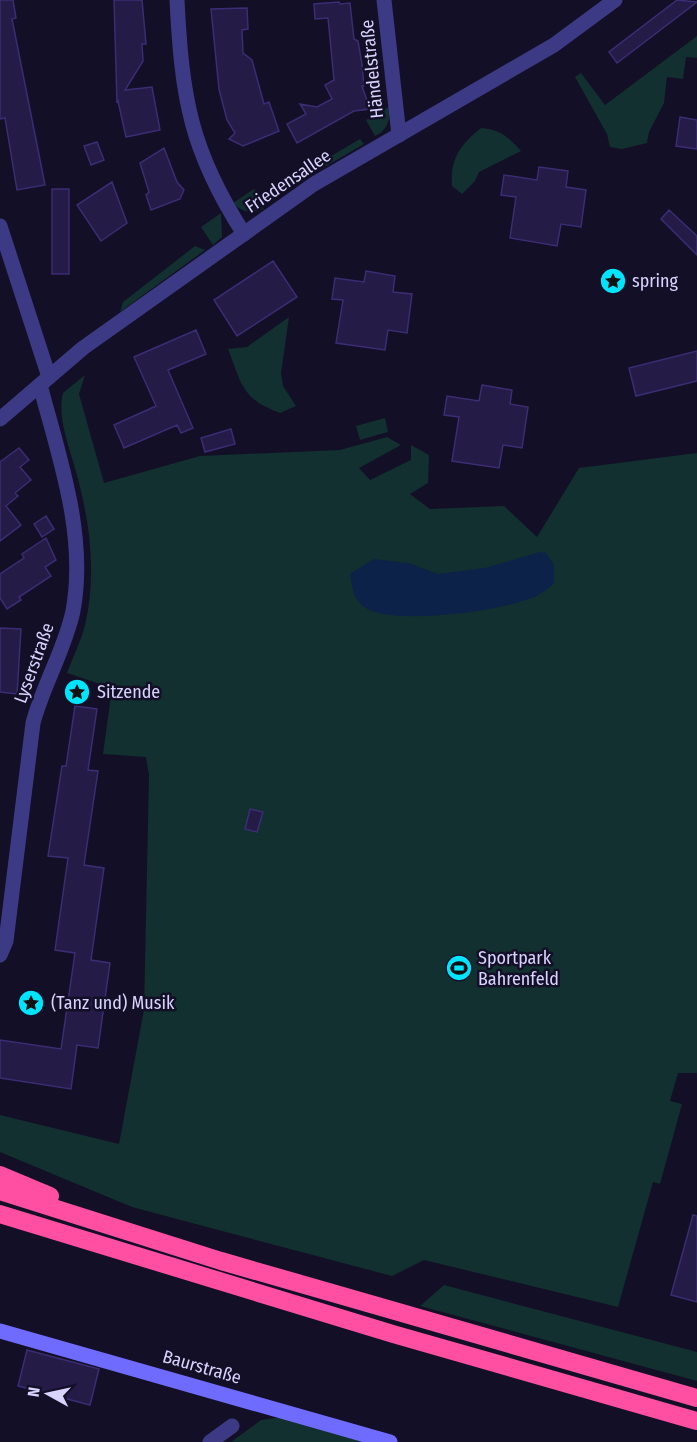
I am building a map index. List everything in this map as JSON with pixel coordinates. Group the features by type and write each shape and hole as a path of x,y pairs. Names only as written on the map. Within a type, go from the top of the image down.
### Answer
{"highway":[{"path":"0,1175 137,1235"},
{"path":"0,1191 137,1235 697,1398"},
{"path":"0,1214 393,1334 697,1421"}],"main road":[{"name":"Baurstraße","path":"2,1331 390,1442"}],"street":[{"path":"177,0 182,80 191,125 212,181 244,234"},
{"name":"Händelstraße","path":"384,0 399,135"},
{"name":"Friedensallee","path":"0,419 83,348 314,184 554,45 615,0"},
{"name":"Lyserstraße","path":"0,226 45,381 77,549 77,574 69,626 40,698 33,723 6,941 0,955"},
{"path":"210,1442 232,1426"}],"green space":[{"path":"697,36 697,58 686,57 683,79 667,77 664,103 649,132 647,143 622,149 610,147 607,134 575,77 581,73 605,105"},
{"path":"389,107 387,124 383,131 375,136 366,120"},
{"path":"481,128 503,135 521,151 479,172 475,181 462,194 452,186 455,160 467,140"},
{"path":"360,139 364,144 302,180 299,175"},
{"path":"254,189 264,208 248,212 233,203"},
{"path":"221,213 222,237 213,245 201,227"},
{"path":"195,246 205,250 120,312 123,302"},
{"path":"289,317 281,373 283,386 296,406 280,413 258,402 245,389 228,349 247,347"},
{"path":"85,375 79,394 104,483 200,456 340,450 387,437 401,445 359,468 370,480 411,460 411,445 429,455 428,483 410,494 430,509 504,506 537,537 579,468 697,453 697,1073 678,1073 670,1101 682,1104 660,1184 653,1182 618,1307 424,1260 392,1276 132,1207 0,1152 0,1115 119,1144 144,1010 149,775 146,757 103,754 112,688 67,673 85,625 90,589 91,554 87,518 63,426 61,404 63,393"},
{"path":"385,418 388,432 360,440 356,426"},
{"path":"444,1285 697,1352 697,1381 420,1306"},
{"path":"282,1417 366,1442 231,1442 261,1420"}],"water":[{"path":"540,552 546,553 554,565 554,583 544,592 525,600 478,611 423,616 378,613 364,607 357,600 352,588 350,574 374,559 408,563 438,574 485,568"}],"building":[{"path":"0,0 13,0 16,18 12,19 45,185 17,190 5,118 0,119"},
{"path":"114,0 142,0 146,44 142,44 143,61 125,90 152,87 160,130 126,137 118,101 117,103"},
{"path":"677,0 697,2 617,63 609,52"},
{"path":"339,2 340,4 350,3 354,39 358,41 362,64 364,86 362,86 370,109 354,111 297,143 287,124 306,114 300,104 317,107 332,99 325,85 334,80 328,18 315,19 314,4"},
{"path":"247,8 248,29 242,30 243,53 252,60 264,104 269,102 279,131 243,146 229,139 235,133 227,120 219,89 211,9"},
{"path":"680,117 697,120 697,149 676,146"},
{"path":"97,142 104,160 91,165 84,146"},
{"path":"164,148 177,182 184,190 180,199 151,210 146,195 149,192 140,163"},
{"path":"539,167 568,171 566,187 586,190 581,227 561,224 557,246 510,238 516,197 501,195 504,175 537,180"},
{"path":"112,182 127,223 101,241 77,205"},
{"path":"52,189 69,189 69,274 52,274"},
{"path":"669,210 697,236 697,255 661,219"},
{"path":"273,261 297,297 237,336 214,300"},
{"path":"366,271 395,276 393,292 412,294 407,333 388,330 385,350 336,343 343,300 332,299 335,278 364,282"},
{"path":"196,330 206,354 168,370 193,428 181,433 177,425 124,448 114,425 156,406 134,357"},
{"path":"697,351 697,381 636,396 629,368"},
{"path":"482,385 512,390 510,404 528,407 522,448 503,445 499,468 452,461 459,417 444,415 447,396 479,401"},
{"path":"231,429 235,444 205,452 201,438"},
{"path":"19,448 29,460 20,467 31,480 15,493 18,496 6,506 21,525 0,541 0,462"},
{"path":"46,516 54,529 42,537 34,524"},
{"path":"46,538 56,560 45,567 51,576 19,597 21,600 7,609 0,598 0,574 24,558 22,554"},
{"path":"0,628 21,629 17,694 0,692"},
{"path":"75,706 97,709 88,770 98,771 84,865 104,868 91,960 110,963 98,1048 77,1045 71,1089 0,1078 0,1040 61,1049 75,953 55,950 68,858 48,856 62,766 66,766"},
{"path":"250,809 263,812 257,832 245,829"},
{"path":"693,1215 697,1216 697,1302 671,1295"},
{"path":"27,1350 99,1369 90,1405 18,1386"}],"place":[{"name":"spring","path":"613,281"},
{"name":"Sitzende","path":"77,692"},
{"name":"Sportpark Bahrenfeld","path":"459,968"},
{"name":"(Tanz und) Musik","path":"31,1003"}]}
